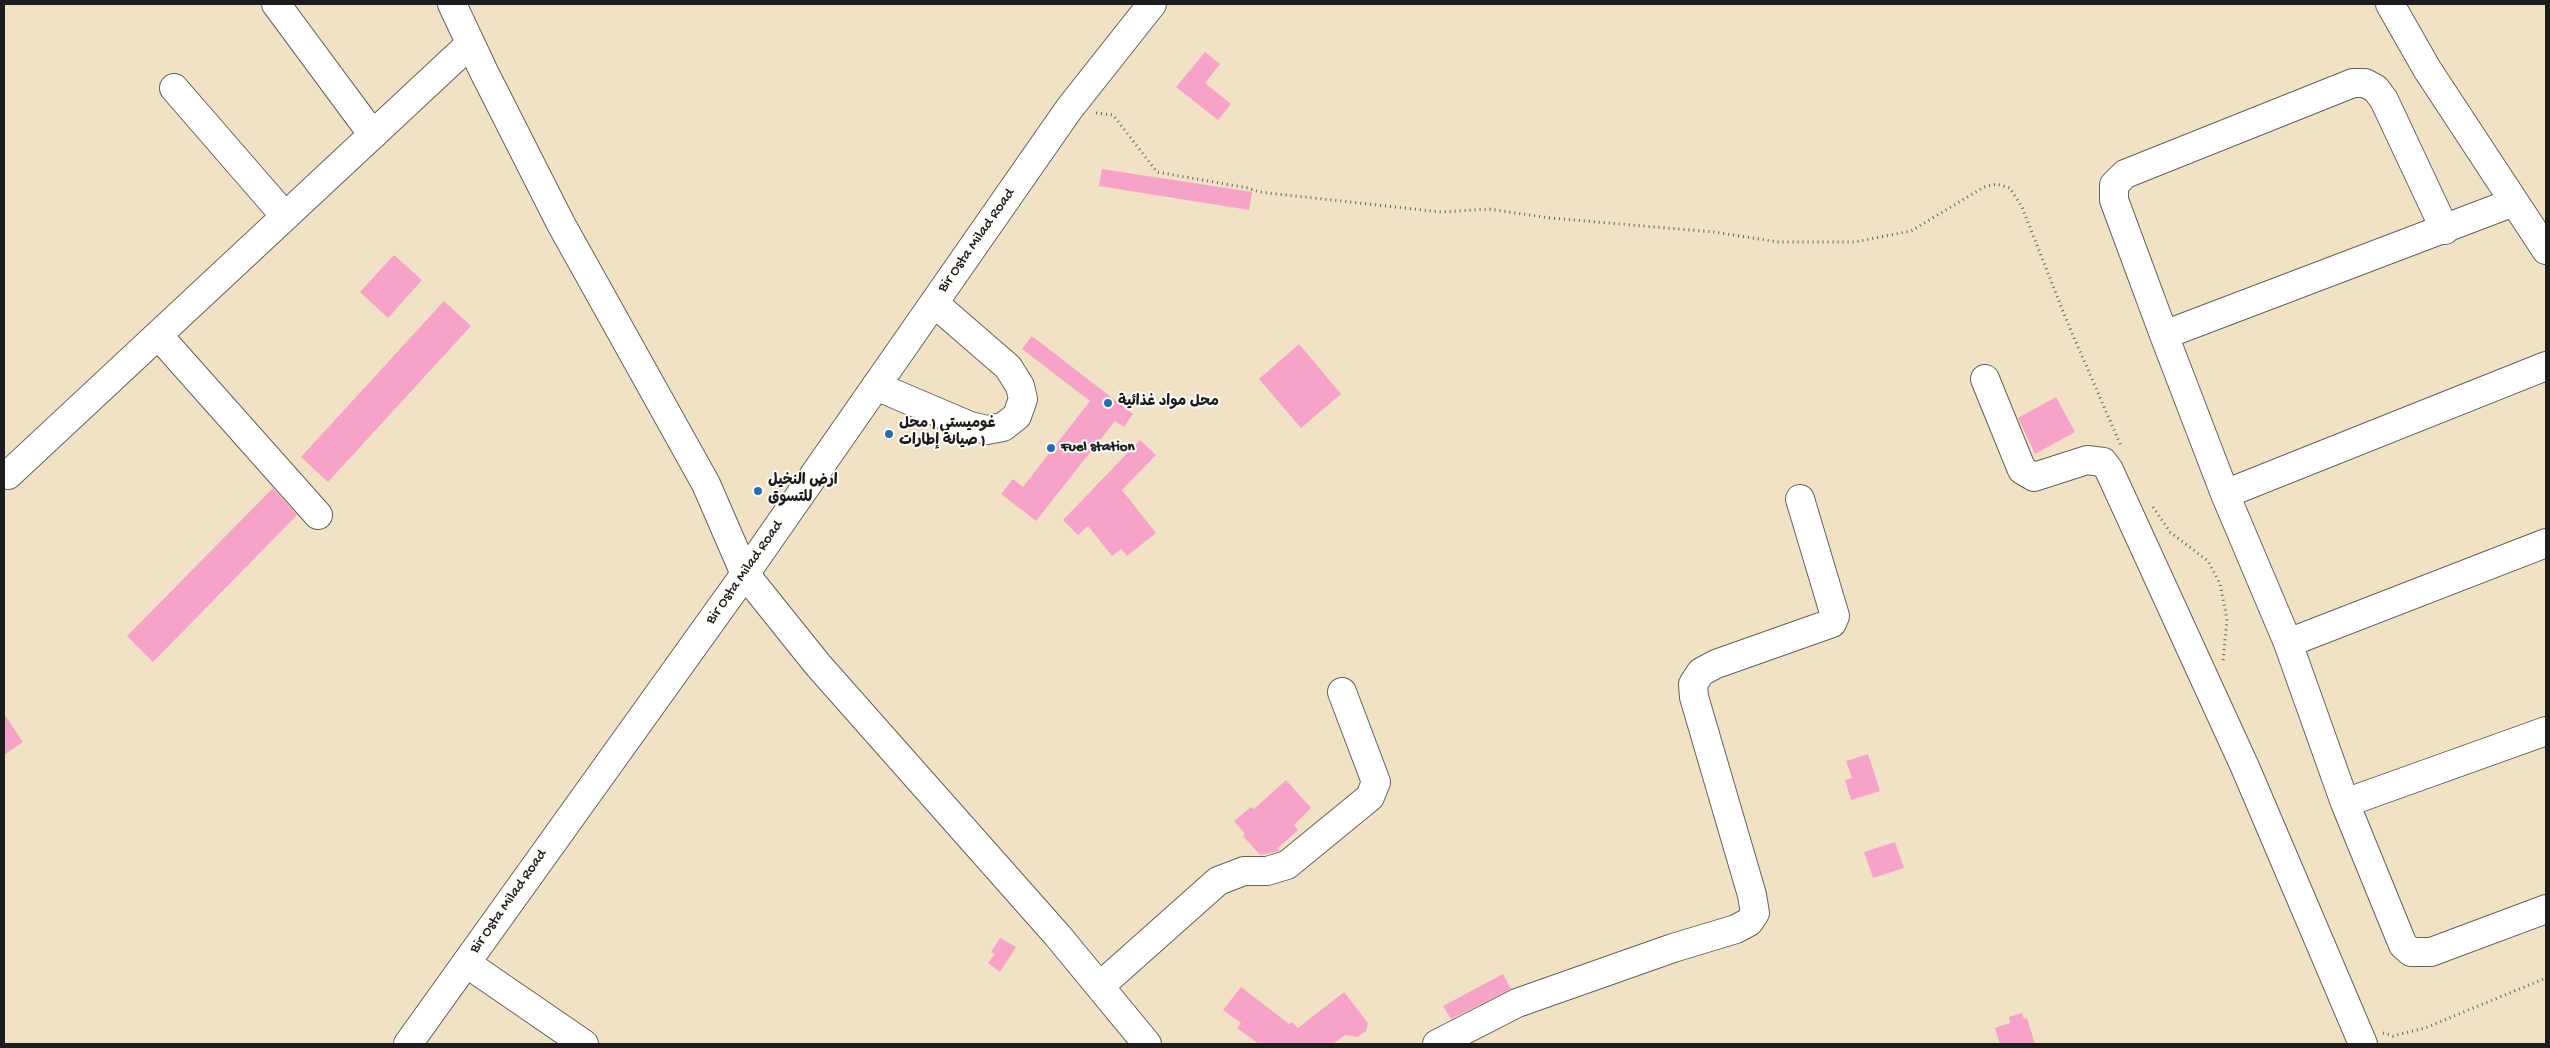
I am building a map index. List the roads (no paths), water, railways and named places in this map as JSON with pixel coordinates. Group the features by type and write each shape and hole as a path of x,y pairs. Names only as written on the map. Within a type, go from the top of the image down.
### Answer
{"street":[{"path":"276,4 373,134"},
{"path":"452,4 470,44 562,224 706,484 745,574 818,665 1058,936 1147,1044"},
{"name":"Bir Osta Milad Road","path":"408,1044 745,574 1069,109 1152,4"},
{"path":"2390,4 2427,69 2546,250"},
{"path":"8,475 470,44"},
{"path":"2445,230 2384,100 2376,89 2365,83 2353,83 2125,174 2114,185 2114,200 2164,335 2225,494 2288,643 2345,803 2403,945 2411,952 2431,952 2546,909"},
{"path":"174,88 285,216"},
{"path":"2164,335 2445,230 2514,202"},
{"path":"876,386 970,426 987,430 1003,427 1016,416 1023,399 1020,386 1008,367 934,303"},
{"path":"158,335 318,515"},
{"path":"2225,494 2546,366"},
{"path":"1985,380 2022,470 2034,477 2088,460 2103,462 2109,470 2371,1037"},
{"path":"1437,1044 1517,1003 1674,948 1736,929 1750,922 1754,913 1752,895 1694,696 1693,684 1701,672 1716,664 1832,623 1835,616 1800,499"},
{"path":"2288,643 2546,543"},
{"path":"1100,986 1218,881 1244,871 1267,871 1287,865 1370,797 1376,782 1342,692"},
{"path":"2345,803 2546,731"},
{"path":"466,963 584,1044"}],"place":[{"name":"محل مواد غذائية","path":"1108,403"},
{"name":"غوميستي ( محل صيانة إطارات )","path":"889,434"},
{"name":"Fuel station","path":"1051,448"},
{"name":"ارض النخيل للتسوق","path":"758,491"}]}
